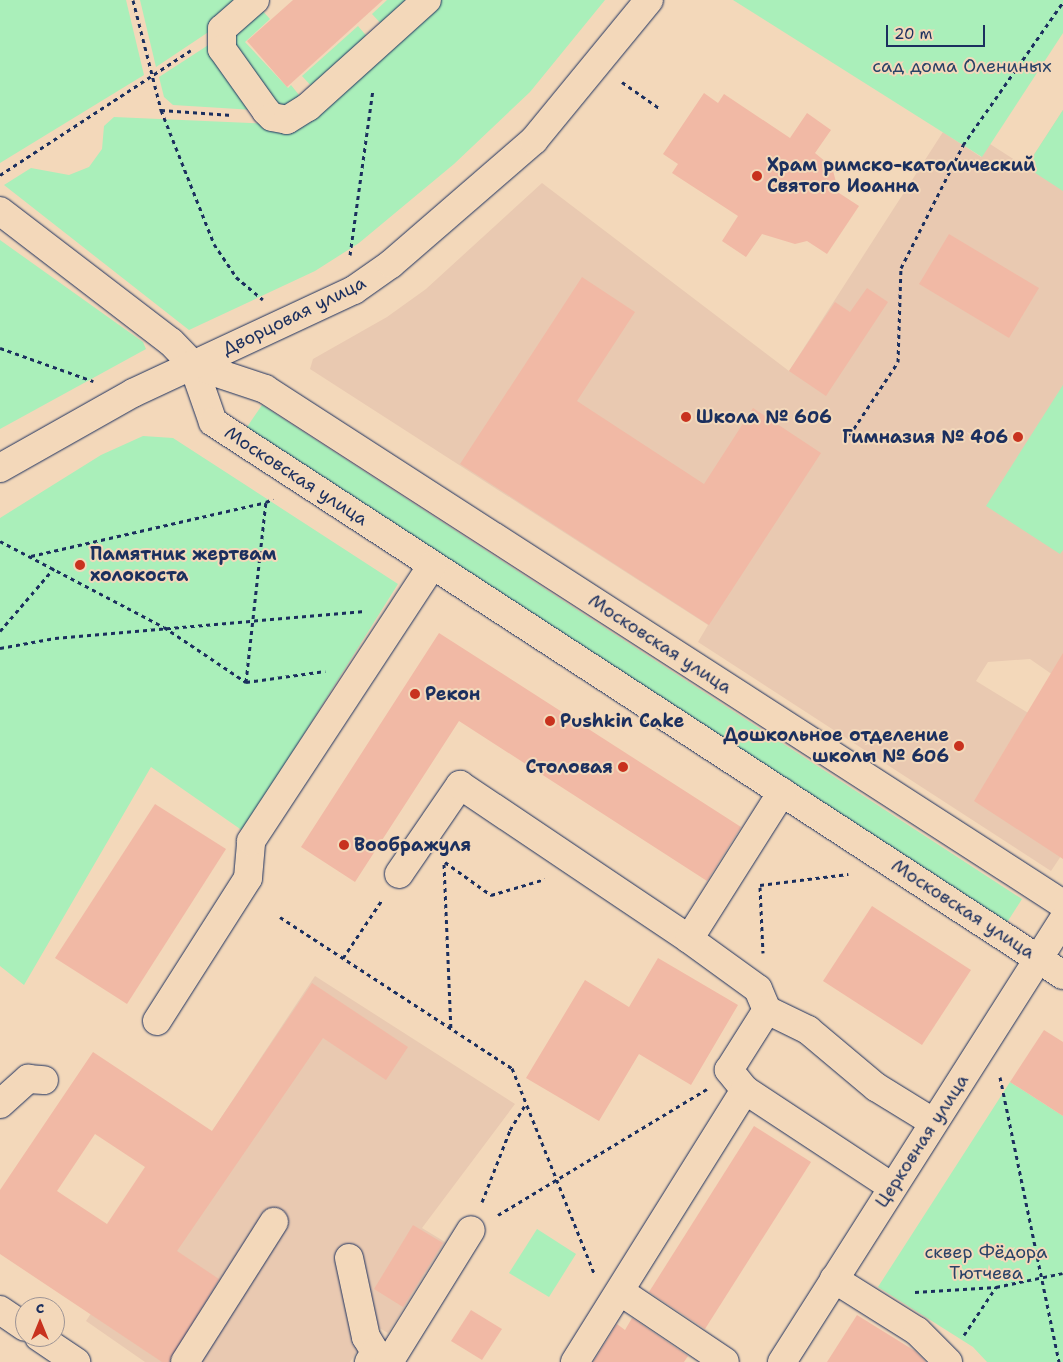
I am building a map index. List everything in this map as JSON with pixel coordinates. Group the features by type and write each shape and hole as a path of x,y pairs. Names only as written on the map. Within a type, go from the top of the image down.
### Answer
{"street":[{"path":"255,0 222,29 225,55 272,117 296,117 427,0"},
{"name":"Дворцовая улица","path":"0,468 133,393 305,315 354,290 391,264 534,140 599,65 649,0"},
{"path":"0,212 116,298 193,365"},
{"name":"Московская улица","path":"193,365 213,422 1063,975"},
{"name":"Московская улица","path":"193,365 265,389 1063,904"},
{"path":"157,1021 248,878 250,841 432,564"},
{"path":"399,874 460,785 689,939 762,999 808,1030 876,1087 933,1122"},
{"path":"689,939 782,792"},
{"name":"Церковная улица","path":"782,1362 1063,920"},
{"path":"575,1362 621,1292 737,1080 762,999"},
{"path":"0,1104 28,1079 44,1080"},
{"path":"737,1080 892,1187"},
{"path":"185,1362 274,1222"},
{"path":"349,1258 366,1337 381,1359 471,1230"},
{"path":"834,1279 917,1331 948,1362"},
{"path":"621,1292 725,1362"},
{"path":"0,1310 15,1320"},
{"path":"54,1347 76,1362"}],"path":[{"path":"133,0 151,77 161,110 214,244 236,277 265,302"},
{"path":"845,442 898,362 900,268 963,145 1063,2"},
{"path":"0,175 222,29"},
{"path":"599,65 659,108"},
{"path":"352,248 374,81"},
{"path":"161,110 272,117"},
{"path":"0,348 96,382"},
{"path":"30,556 266,502 277,497"},
{"path":"246,682 266,502"},
{"path":"0,540 164,627 246,682 364,668"},
{"path":"0,631 54,568"},
{"path":"0,648 32,641 164,627 252,622 369,610"},
{"path":"442,811 451,1028"},
{"path":"757,831 764,978 762,999"},
{"path":"444,861 491,895 584,867"},
{"path":"720,890 853,873"},
{"path":"343,958 399,874"},
{"path":"280,917 512,1068 595,1274 621,1292"},
{"path":"1000,1074 1059,1362"},
{"path":"471,1230 698,1097 737,1080"},
{"path":"471,1230 510,1130 526,1103"},
{"path":"910,1292 996,1287 1040,1276 1063,1273"},
{"path":"948,1362 996,1287"}],"shaded area":[{"name":"Школа № 606","path":"1063,110 1063,682 1030,659 988,662 976,681 1061,733 1063,853 1051,871 698,642 708,625 310,369 313,359 387,317 426,289 542,183 789,371 943,132 981,157 990,144 1026,167"},
{"path":"315,976 515,1104 422,1228 445,1242 388,1333 374,1325 350,1362 145,1362 86,1321"}],"green space":[{"path":"0,0 126,0 144,75 0,163"},
{"path":"140,0 244,0 213,29 156,67"},
{"path":"387,0 415,0 384,27 372,14"},
{"path":"440,0 605,0 530,92 454,164 359,243 315,271 189,330 4,185 31,168 69,175 89,167 102,149 104,126 114,117 271,124"},
{"name":"сад дома Олениных","path":"733,0 1063,0 1063,33 982,157"},
{"path":"260,8 270,19 245,42 288,88 291,85 303,100 291,110 269,105 230,35"},
{"path":"358,26 370,40 315,90 302,76"},
{"path":"213,42 254,110 173,105 164,97 159,77"},
{"path":"1063,110 1063,191 1026,167"},
{"path":"0,240 143,342 146,349 0,429"},
{"path":"1063,385 1063,550 1060,554 986,506"},
{"path":"262,405 1022,899 1006,924 245,430"},
{"path":"143,436 173,438 398,584 243,831 151,767 24,985 0,966 0,518 101,455"},
{"name":"сквер Фёдора Тютчева","path":"1010,1082 1063,1116 1063,1362 987,1362 973,1347 878,1287"},
{"path":"537,1229 576,1254 549,1297 509,1273"}],"building":[{"path":"293,0 383,0 287,87 247,41"},
{"name":"Храм римско-католический Святого Иоанна","path":"704,93 718,103 724,94 790,138 807,113 831,130 815,153 832,167 839,193 859,206 827,254 807,241 795,244 762,234 746,257 722,241 738,216 672,173 678,164 663,154"},
{"path":"949,234 1039,288 1009,338 919,284"},
{"path":"582,277 635,312 577,401 704,484 753,408 821,453 709,625 460,464"},
{"path":"867,288 888,302 826,396 789,371 835,302 850,312"},
{"path":"439,633 741,827 707,881 459,721 355,882 301,847"},
{"path":"1063,653 1063,859 974,801"},
{"path":"155,804 226,849 127,1004 55,958"},
{"path":"872,906 971,970 922,1045 823,981"},
{"path":"658,958 738,1005 691,1085 639,1054 599,1121 526,1078 585,980 629,1007"},
{"path":"312,983 408,1047 386,1080 323,1038 177,1251 219,1279 169,1362 162,1362 0,1254 0,1190 93,1052 212,1131","holes":["95,1134 145,1167 107,1224 57,1191"]},
{"path":"1044,1030 1063,1042 1063,1116 1010,1082"},
{"path":"754,1126 811,1162 705,1329 649,1292"},
{"path":"413,1225 443,1243 403,1307 374,1289"},
{"path":"471,1310 502,1329 482,1360 451,1341"},
{"path":"857,1315 915,1351 926,1362 827,1362"},
{"path":"632,1318 688,1356 684,1362 593,1362 617,1324 625,1330"}],"place":[{"name":"Храм римско-католический Святого Иоанна","path":"757,176"},
{"name":"Школа № 606","path":"686,417"},
{"name":"Гимназия № 406","path":"1018,437"},
{"name":"Памятник жертвам холокоста","path":"80,565"},
{"name":"Рекон","path":"415,694"},
{"name":"Pushkin Cake","path":"550,721"},
{"name":"Дошкольное отделение школы № 606","path":"959,746"},
{"name":"Столовая","path":"623,767"},
{"name":"Воображуля","path":"344,845"}]}
